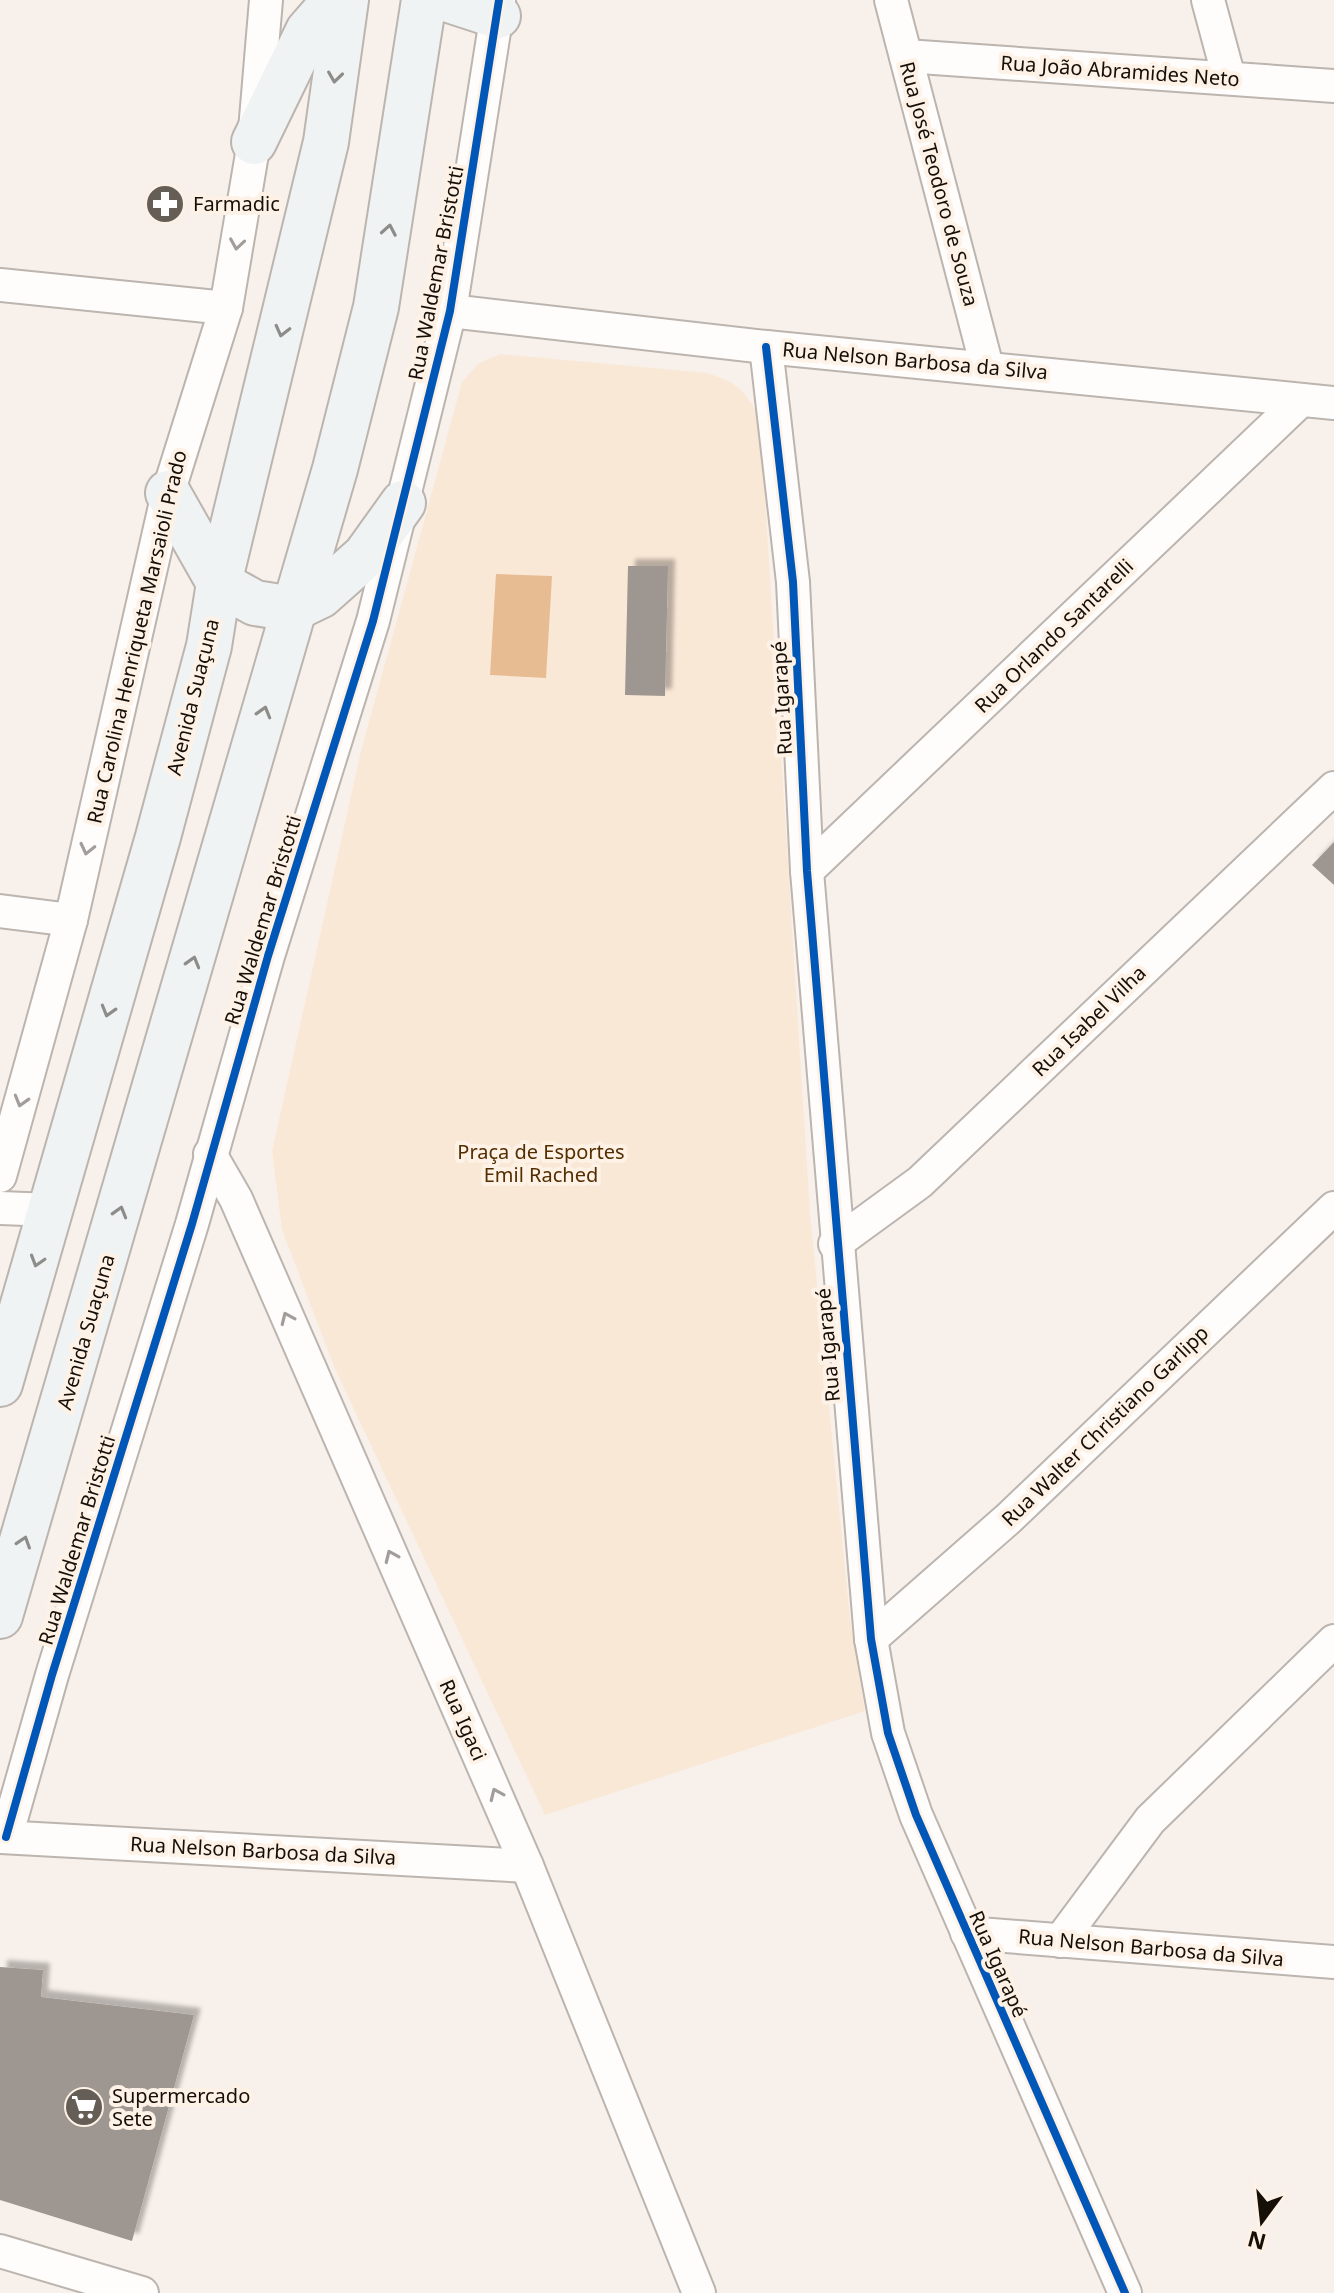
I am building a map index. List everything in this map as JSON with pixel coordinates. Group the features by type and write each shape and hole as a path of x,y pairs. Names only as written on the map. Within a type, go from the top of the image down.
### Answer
{"main road":[{"path":"254,142 308,31 335,0"},
{"name":"Avenida Suaçuna","path":"0,1384 52,1210 209,646 219,583 326,142 346,0"},
{"name":"Avenida Suaçuna","path":"0,1616 335,469 376,307 424,0"},
{"path":"449,0 498,8"},
{"path":"168,493 219,583 255,603 293,609 320,596 365,556 403,503"}],"street":[{"name":"Rua Carolina Henriqueta Marsaioli Prado","path":"0,1176 71,920 168,493 226,308 254,142 266,0"},
{"name":"Rua José Teodoro de Souza","path":"891,0 987,367"},
{"path":"1208,0 1229,78"},
{"name":"Rua Waldemar Bristotti","path":"3,1837 373,621 450,311 498,8"},
{"name":"Rua João Abramides Neto","path":"906,56 1334,86"},
{"path":"0,285 226,308"},
{"name":"Rua Nelson Barbosa da Silva","path":"450,311 766,347 1334,403"},
{"name":"Rua Igarapé","path":"766,347 793,582 807,871 835,1244 871,1639 888,1733 916,1815 1125,2293"},
{"name":"Rua Orlando Santarelli","path":"807,871 1301,400"},
{"name":"Rua Isabel Vilha","path":"835,1244 920,1182 1334,788"},
{"path":"0,911 71,920"},
{"name":"Rua Igaci","path":"210,1154 236,1199 527,1866 699,2293"},
{"path":"0,1208 52,1210"},
{"name":"Rua Walter Christiano Garlipp","path":"871,1639 1009,1518 1334,1208"},
{"path":"1060,1941 1150,1820 1334,1641"},
{"name":"Rua Nelson Barbosa da Silva","path":"3,1837 527,1866"},
{"name":"Rua Nelson Barbosa da Silva","path":"967,1933 1334,1962"},
{"path":"0,2251 142,2293"}],"green space":[{"name":"Praça de Esportes Emil Rached","path":"500,354 707,373 740,389 760,419 810,1213 850,1619 865,1711 545,1815 335,1369 282,1230 272,1151 360,755 462,382 478,364"}],"shaded area":[{"path":"496,574 552,576 546,678 490,675"}],"building":[{"path":"628,566 668,566 665,696 625,695"},
{"path":"1334,842 1334,885 1312,865"},
{"name":"Supermercado Sete","path":"0,1967 43,1970 41,1997 194,2015 132,2241 0,2200"}],"cycle path":[{"path":"6,1837 52,1675 192,1224 268,956 373,621 450,311 499,0"},
{"path":"766,347 793,582 807,871 871,1639 888,1733 916,1815 1125,2293"}],"place":[{"name":"Farmadic","path":"165,204"},
{"name":"Supermercado Sete","path":"84,2107"}]}
